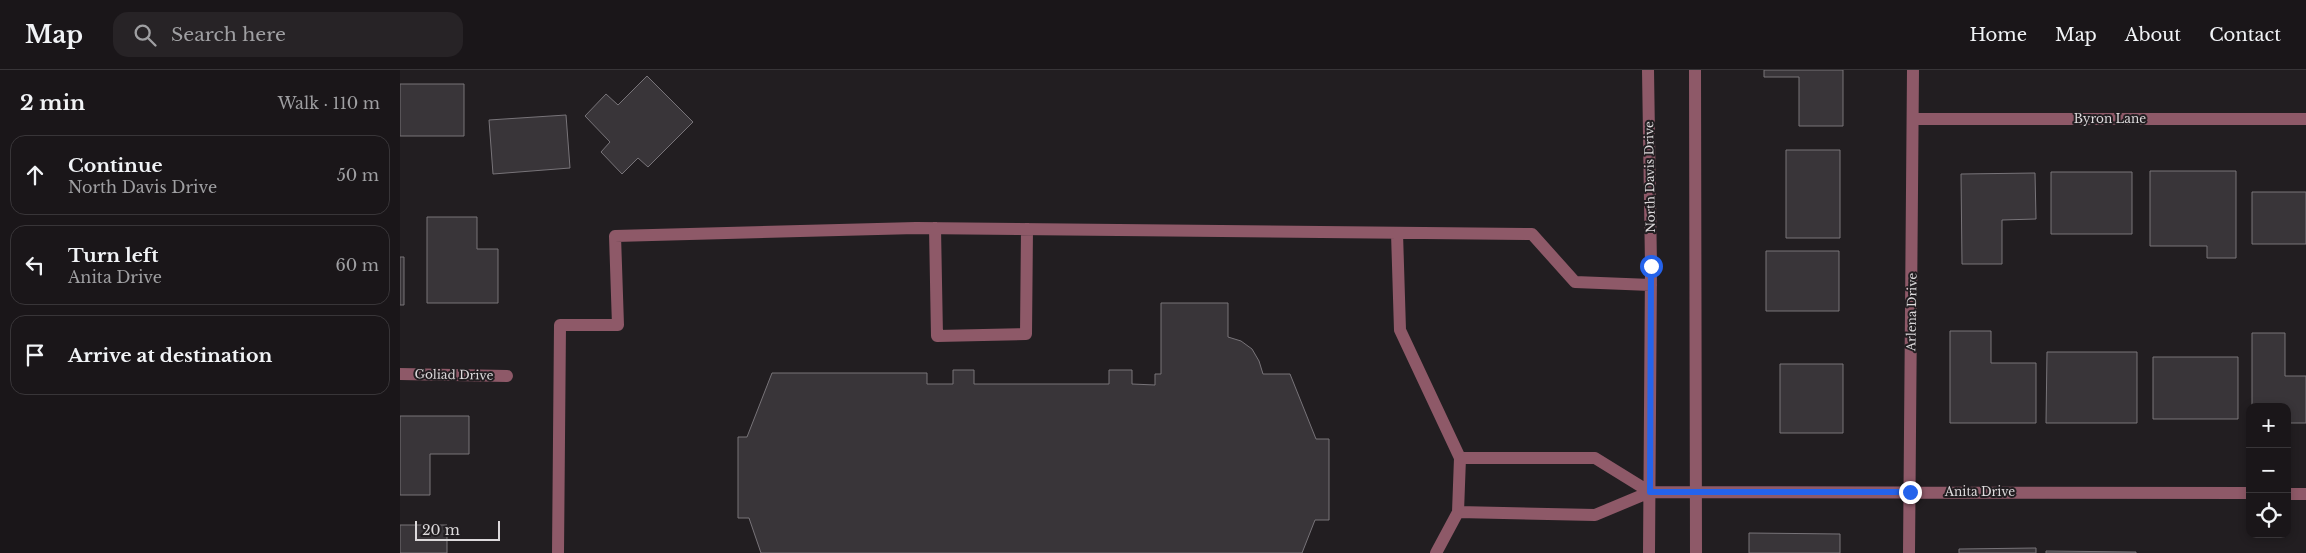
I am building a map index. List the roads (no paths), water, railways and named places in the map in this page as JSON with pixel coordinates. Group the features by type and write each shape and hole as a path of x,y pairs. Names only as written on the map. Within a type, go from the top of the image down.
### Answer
{"street":[{"name":"North Davis Drive","path":"1648,70 1651,286 1649,553"},
{"path":"1695,70 1696,553"},
{"name":"Arlena Drive","path":"1910,553 1913,70"},
{"name":"Byron Lane","path":"1913,119 2306,119"},
{"path":"558,553 560,326 618,325 615,236 935,228 1532,234 1575,282 1651,286"},
{"path":"935,228 938,336 1026,334 1027,229"},
{"path":"1397,233 1400,330 1460,458 1458,512 1436,553"},
{"name":"Goliad Drive","path":"400,374 507,376"},
{"path":"1460,458 1595,458 1650,492"},
{"path":"1458,512 1595,514 1650,492"},
{"name":"Anita Drive","path":"1650,492 2246,493"},
{"path":"2291,494 2306,494"}]}
